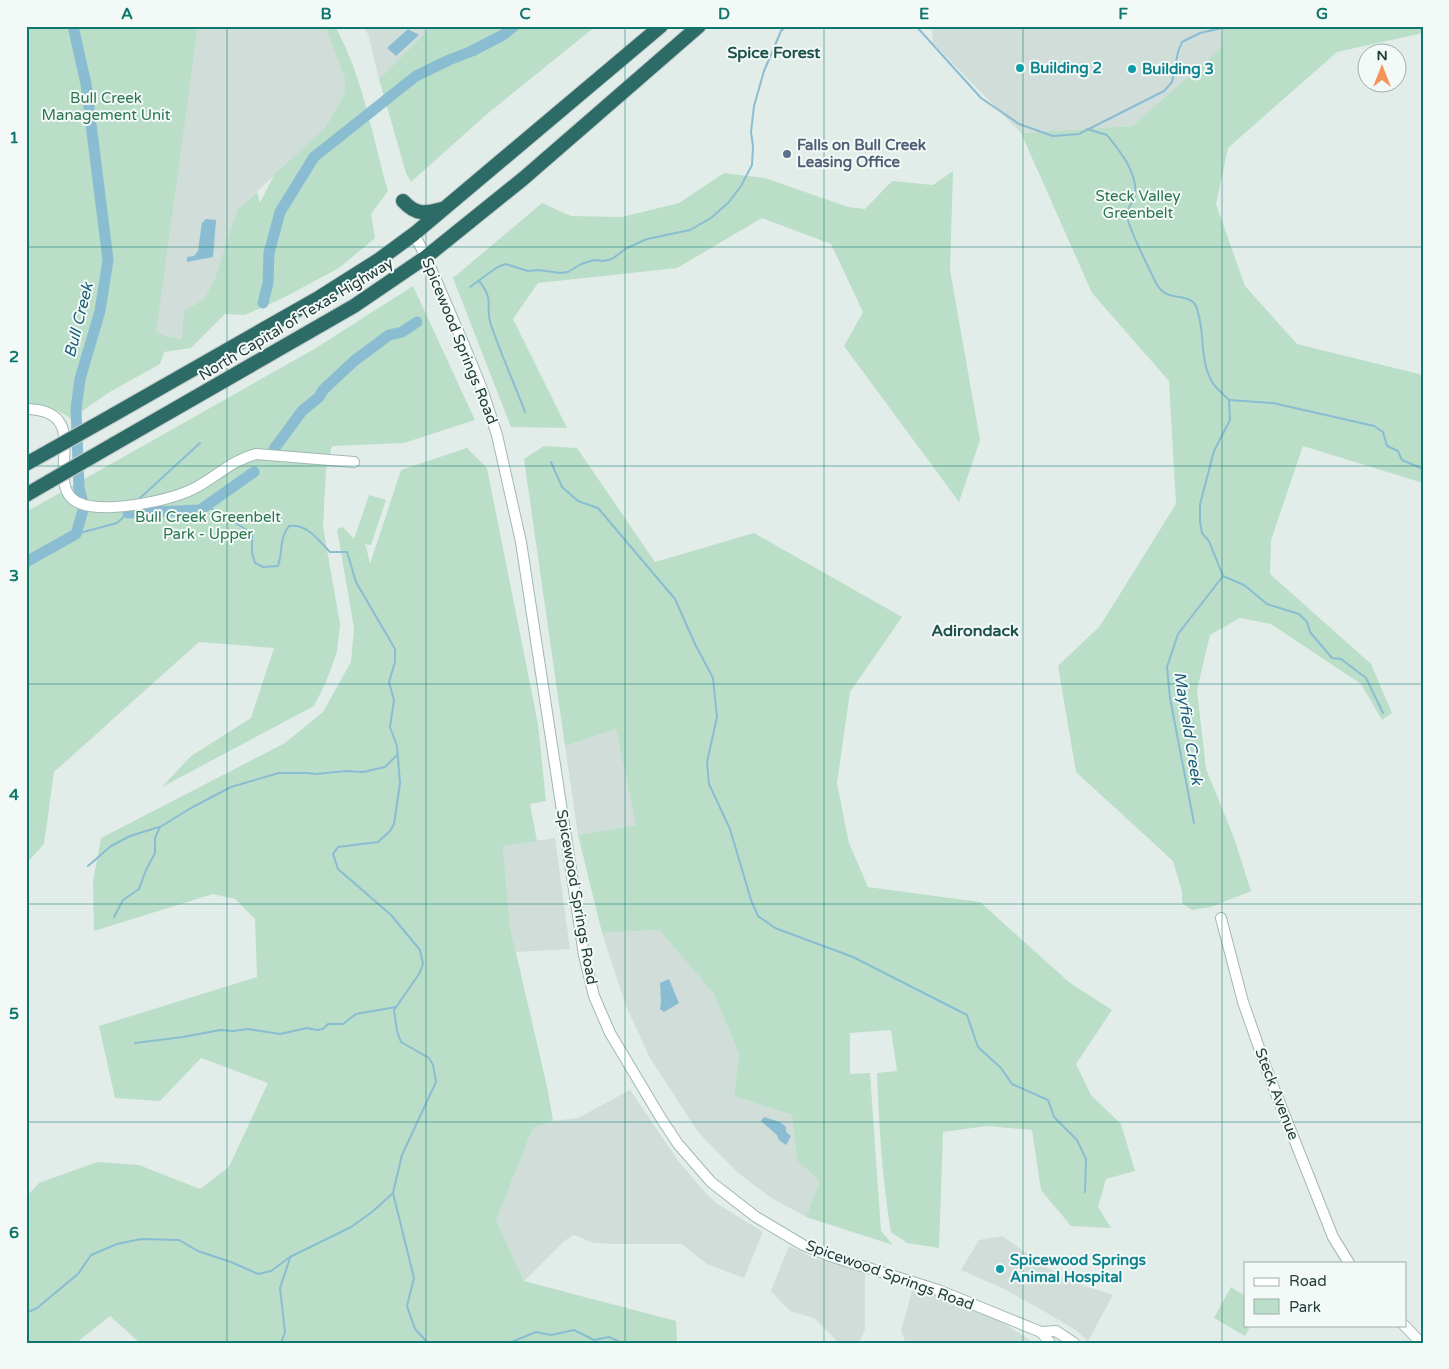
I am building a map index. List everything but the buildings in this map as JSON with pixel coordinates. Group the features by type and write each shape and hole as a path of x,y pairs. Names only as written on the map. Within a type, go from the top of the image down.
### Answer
{"highway":[{"name":"North Capital of Texas Highway","path":"26,464 320,297 372,263 414,234 661,26"},
{"name":"North Capital of Texas Highway","path":"26,494 354,306 426,257 524,178 699,26"},
{"path":"403,201 410,209 423,213 445,208"}],"main road":[{"name":"Spicewood Springs Road","path":"414,234 426,257 482,390 497,435 521,542 587,968 594,996 623,1056 678,1144 711,1182 756,1217 803,1245 827,1255 938,1290 1041,1332 1056,1331 1074,1343"},
{"path":"26,409 49,413 62,426 65,449 64,482 70,496 78,502 95,507 112,507 175,496 205,483 242,459 256,454 354,462"},
{"name":"Steck Avenue","path":"1222,918 1243,1002 1269,1076 1333,1237 1348,1262"},
{"path":"1405,1326 1421,1343"},
{"name":"Spicewood Springs Road","path":"1041,1332 1050,1343"}],"shaded area":[{"path":"198,26 325,26 345,79 344,95 325,128 237,210 215,278 204,299 184,311 183,339 155,332"},
{"path":"364,26 432,26 379,79 369,37"},
{"path":"932,26 1223,26 1222,47 1132,126 1021,133 933,43"},
{"path":"616,729 636,825 578,835 565,746"},
{"path":"555,838 570,949 516,952 510,927 503,846"},
{"path":"659,930 714,994 739,1054 734,1096 792,1115 797,1161 820,1181 806,1217 770,1197 737,1172 698,1132 650,1058 626,1006 602,933"},
{"path":"630,1090 679,1162 701,1188 716,1203 763,1232 744,1278 707,1264 682,1244 594,1243 574,1235 564,1241 524,1281 496,1220 533,1128 553,1121 578,1118"},
{"path":"1002,1236 1066,1280 1113,1295 1088,1341 1077,1331 1042,1310 1002,1288 961,1270 979,1240"},
{"path":"789,1246 816,1259 865,1271 865,1329 859,1343 839,1343 814,1318 790,1311 771,1291"},
{"path":"915,1280 968,1300 1034,1343 906,1343 901,1331"}],"green space":[{"name":"Bull Creek Management Unit","path":"26,26 198,26 156,332 182,339 184,311 204,299 215,278 237,210 257,192 260,203 274,175 325,128 344,95 345,79 325,26 335,26 345,45 360,86 388,191 371,214 375,238 339,268 283,298 245,315 225,314 191,348 164,352 160,364 108,393 71,419 50,408 26,407"},
{"path":"432,26 596,26 487,114 411,182 406,173 379,79"},
{"name":"Steck Valley Greenbelt","path":"1223,26 1423,26 1423,33 1382,42 1356,42 1356,48 1337,52 1228,148 1216,204 1245,286 1297,344 1419,374 1423,377 1423,483 1303,446 1271,540 1270,574 1371,664 1392,713 1382,720 1361,684 1271,624 1240,618 1210,635 1197,690 1206,769 1233,835 1251,891 1211,907 1192,910 1182,903 1182,892 1173,861 1076,772 1058,666 1100,626 1176,504 1169,381 1092,293 1021,133 1132,126 1222,47"},
{"path":"953,171 950,270 980,440 959,502 844,346 863,312 831,244 762,218 677,268 538,283 513,319 567,428 511,427 453,278 542,203 571,216 622,217 679,203 724,173 765,178 848,207 865,209 892,181 933,185"},
{"name":"Bull Creek Greenbelt Park - Upper","path":"413,286 475,420 404,443 332,446 326,470 323,527 340,624 337,652 326,682 314,706 162,787 191,756 251,718 274,648 199,642 54,772 44,844 26,864 26,512 316,348"},
{"path":"544,446 577,448 655,562 754,533 902,617 850,692 837,783 849,843 868,887 980,902 1070,983 1112,1010 1076,1064 1091,1095 1121,1124 1135,1171 1106,1179 1098,1207 1111,1228 1071,1226 1041,1190 1032,1130 987,1126 943,1132 939,1248 907,1243 891,1232 881,1152 877,1073 897,1071 891,1030 850,1033 850,1074 870,1073 881,1231 893,1245 806,1217 820,1181 797,1161 792,1115 734,1096 739,1054 714,994 659,930 602,933 578,835 636,825 616,729 565,746 524,459"},
{"path":"467,448 487,468 538,724 546,801 530,804 537,841 503,846 510,927 548,1091 553,1121 533,1128 496,1220 524,1281 676,1321 677,1343 140,1343 110,1316 76,1343 26,1343 26,1197 39,1183 97,1162 139,1165 200,1189 229,1167 268,1083 201,1058 160,1101 115,1098 99,1026 257,977 255,919 235,899 213,894 94,931 93,881 101,838 285,743 323,712 351,662 354,628 337,529 343,527 354,539 369,495 386,500 371,545 364,544 370,564 401,470"},
{"path":"1231,1287 1244,1295 1244,1326 1250,1326 1245,1336 1214,1318"}],"water":[{"path":"408,29 419,35 396,56 387,48"},
{"path":"205,219 216,220 213,257 187,262 187,257 194,256 198,251 202,222"},
{"path":"669,979 679,1003 664,1012 660,1009 660,983"},
{"path":"764,1117 780,1122 786,1127 786,1132 791,1136 786,1145 761,1121"}],"waterway":[{"name":"Bull Creek","path":"26,562 76,534 84,507 79,488 76,409 80,379 100,311 108,260 86,84 73,26"},
{"path":"263,303 268,283 269,253 280,212 314,157 416,76 472,51 503,35 514,26"},
{"path":"470,287 496,268 505,264 528,271 568,272 581,264 594,260 612,259 627,248 647,239 690,230 711,218 729,202 741,186 752,165 753,146 751,132 754,106 764,71 781,31 786,26"},
{"path":"916,26 981,98 1019,124 1053,136 1079,134 1164,91 1172,82 1182,42 1200,33 1231,26"},
{"name":"Mayfield Creek","path":"1087,129 1107,135 1127,163 1134,179 1135,187 1135,195 1127,216 1135,239 1156,283 1161,289 1171,296 1188,299 1196,306 1201,325 1204,358 1209,375 1215,386 1229,400 1230,420 1214,451 1200,504 1202,533 1209,541 1223,576 1178,634 1167,667 1170,698 1194,823"},
{"path":"479,281 487,294 491,325 525,412"},
{"path":"274,449 302,411 319,397 323,390 354,361 389,335 402,332 417,322"},
{"path":"1229,400 1273,403 1374,426 1383,432 1387,446 1398,451 1402,460 1423,469"},
{"path":"139,499 200,443"},
{"path":"551,462 562,487 578,501 598,508 675,599 713,678 717,717 707,762 709,784 730,829 751,900 758,916 775,928 853,957 967,1015 978,1047 1001,1068 1012,1084 1048,1100 1054,1117 1077,1140 1086,1159 1085,1192"},
{"path":"128,513 200,510 254,472"},
{"path":"207,506 247,530 252,536 252,553 255,563 263,567 278,566 282,540 289,526 302,527 307,530 330,552 347,552 356,582 395,649 395,662 389,682 394,700 390,727 397,746 400,783 394,824 390,831 378,842 338,847 333,854 338,869 391,915 420,950 423,964 419,974 394,1010 397,1031 401,1042 429,1058 433,1065 436,1082 402,1155 393,1193 414,1278 407,1306 415,1329 428,1343"},
{"path":"76,534 117,523 128,513"},
{"path":"1223,576 1244,585 1267,604 1299,614 1307,622 1310,632 1332,658 1341,659 1366,678 1383,713"},
{"path":"114,917 123,900 139,889 155,853 155,838 160,827 191,808 231,787 279,773 363,772 385,767 397,755"},
{"path":"88,866 111,846 130,836 159,827"},
{"path":"135,1043 220,1030 248,1029 280,1034 307,1028 317,1030 323,1029 328,1024 343,1024 356,1014 396,1007"},
{"path":"26,1313 37,1308 78,1274 91,1255 117,1244 141,1239 179,1240 198,1251 231,1262 258,1274 271,1271 290,1257 351,1227 372,1212 393,1193"},
{"path":"281,1343 285,1332 280,1288 290,1258"},
{"path":"509,1343 536,1332 551,1335 574,1330 594,1340 609,1337 622,1343"}],"place":[{"name":"Building 2","path":"1020,68"},
{"name":"Building 3","path":"1132,69"},
{"name":"Falls on Bull Creek Leasing Office","path":"787,154"},
{"name":"Spicewood Springs Animal Hospital","path":"1000,1269"}],"district":[{"name":"Spice Forest","path":"774,52"},
{"name":"Adirondack","path":"975,630"}]}
